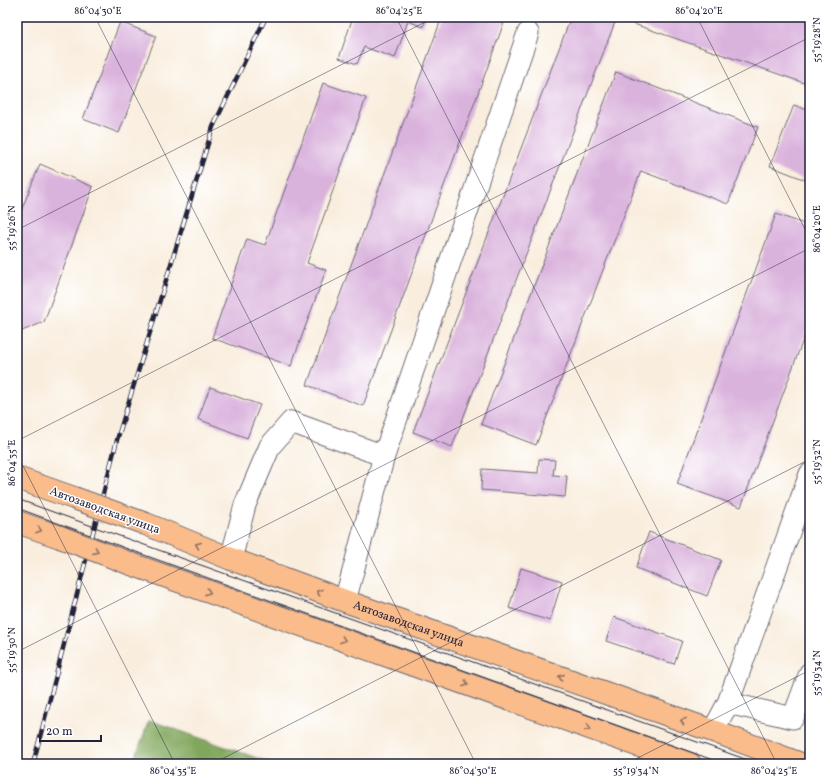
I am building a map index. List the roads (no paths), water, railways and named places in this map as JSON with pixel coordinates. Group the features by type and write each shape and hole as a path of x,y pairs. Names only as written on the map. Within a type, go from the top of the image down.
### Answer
{"main road":[{"name":"Автозаводская улица","path":"17,478 146,524 230,559 345,601 713,731 801,764"},
{"path":"17,522 690,764"}],"lane":[{"path":"345,601 384,456 528,33"},
{"path":"230,559 245,505 270,446 291,422 384,456"},
{"path":"713,731 728,703 810,474"},
{"path":"728,703 793,718 810,673"}],"tram line":[{"path":"17,499 759,764"},
{"path":"17,508 724,764"}],"railway":[{"path":"33,764 117,440 213,127 266,17"}]}
